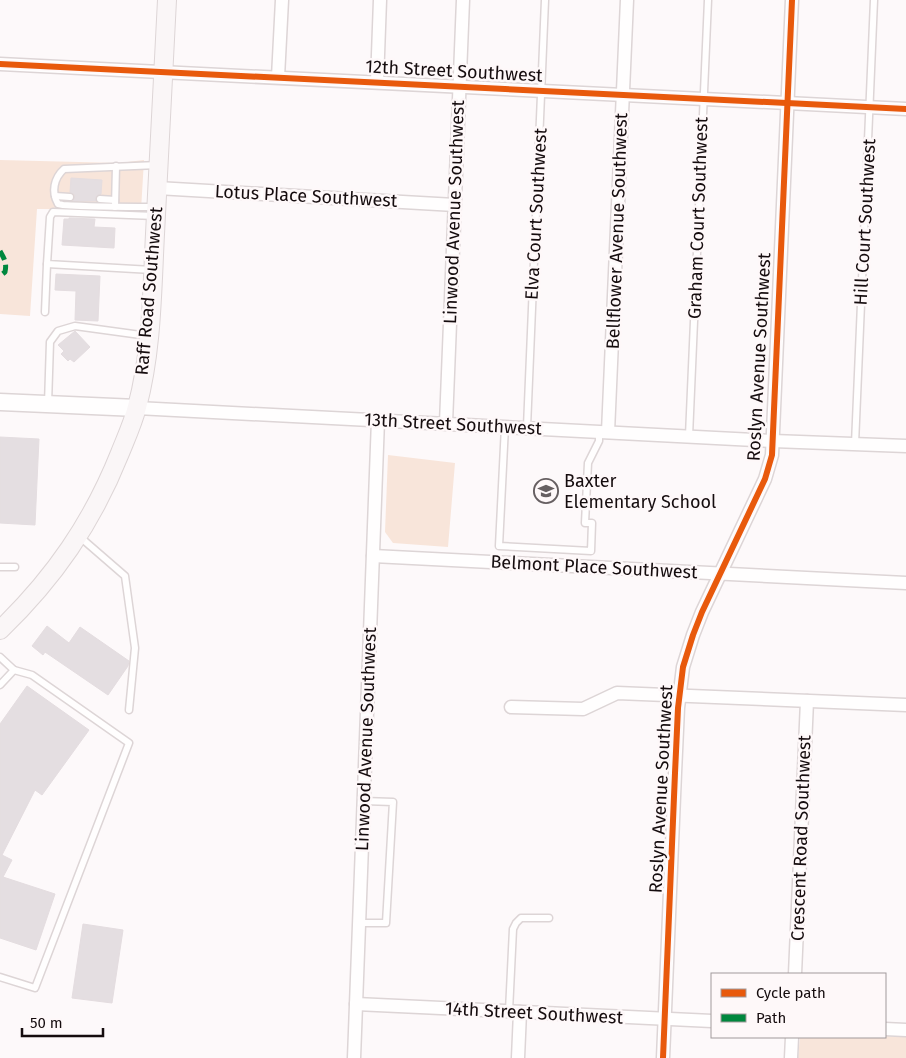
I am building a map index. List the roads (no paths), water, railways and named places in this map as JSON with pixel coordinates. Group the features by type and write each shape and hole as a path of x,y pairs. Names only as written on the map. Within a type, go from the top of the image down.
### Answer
{"main road":[{"name":"Raff Road Southwest","path":"0,630 45,583 92,515 113,471 137,408 149,337 167,0"}],"street":[{"path":"278,77 282,0"},
{"path":"377,82 380,0"},
{"name":"Linwood Avenue Southwest","path":"446,424 463,0"},
{"name":"Bellflower Avenue Southwest","path":"604,432 627,0"},
{"name":"Roslyn Avenue Southwest","path":"663,1058 674,773 679,695 683,667 693,635 770,466 773,441 792,0"},
{"name":"12th Street Southwest","path":"0,64 906,109"},
{"name":"Lotus Place Southwest","path":"158,188 455,205"},
{"name":"13th Street Southwest","path":"0,402 906,446"},
{"name":"Linwood Avenue Southwest","path":"354,1058 378,420"},
{"name":"Belmont Place Southwest","path":"373,556 906,583"},
{"path":"511,707 583,709 617,693 906,705"},
{"name":"Crescent Road Southwest","path":"795,973 807,701"},
{"name":"14th Street Southwest","path":"356,1004 711,1021"},
{"path":"514,1012 518,1058"},
{"path":"886,1029 906,1030"},
{"path":"791,1058 792,1038"}],"lane":[{"name":"Elva Court Southwest","path":"527,427 545,0"},
{"name":"Graham Court Southwest","path":"689,436 708,0"},
{"name":"Hill Court Southwest","path":"854,444 874,0"},
{"path":"115,204 106,208 58,204 55,196 55,184 58,175 64,169 159,165"},
{"path":"115,204 116,166"},
{"path":"55,196 70,197"},
{"path":"100,199 156,212"},
{"path":"45,312 50,217 53,212 156,212"},
{"path":"47,264 153,270"},
{"path":"48,404 50,342 58,331 75,326 149,337"},
{"path":"504,426 499,546 508,547 591,550 592,524 585,523 588,463 604,432"},
{"path":"79,536 126,576 135,648 130,710"},
{"path":"0,567 15,567"},
{"path":"0,657 14,670 32,675 129,743 35,988 0,977"},
{"path":"0,685 14,670"},
{"path":"359,923 386,923 393,802 364,801"},
{"path":"514,1012 513,929 520,918 549,918"}],"place":[{"name":"Baxter Elementary School","path":"546,491"}]}
